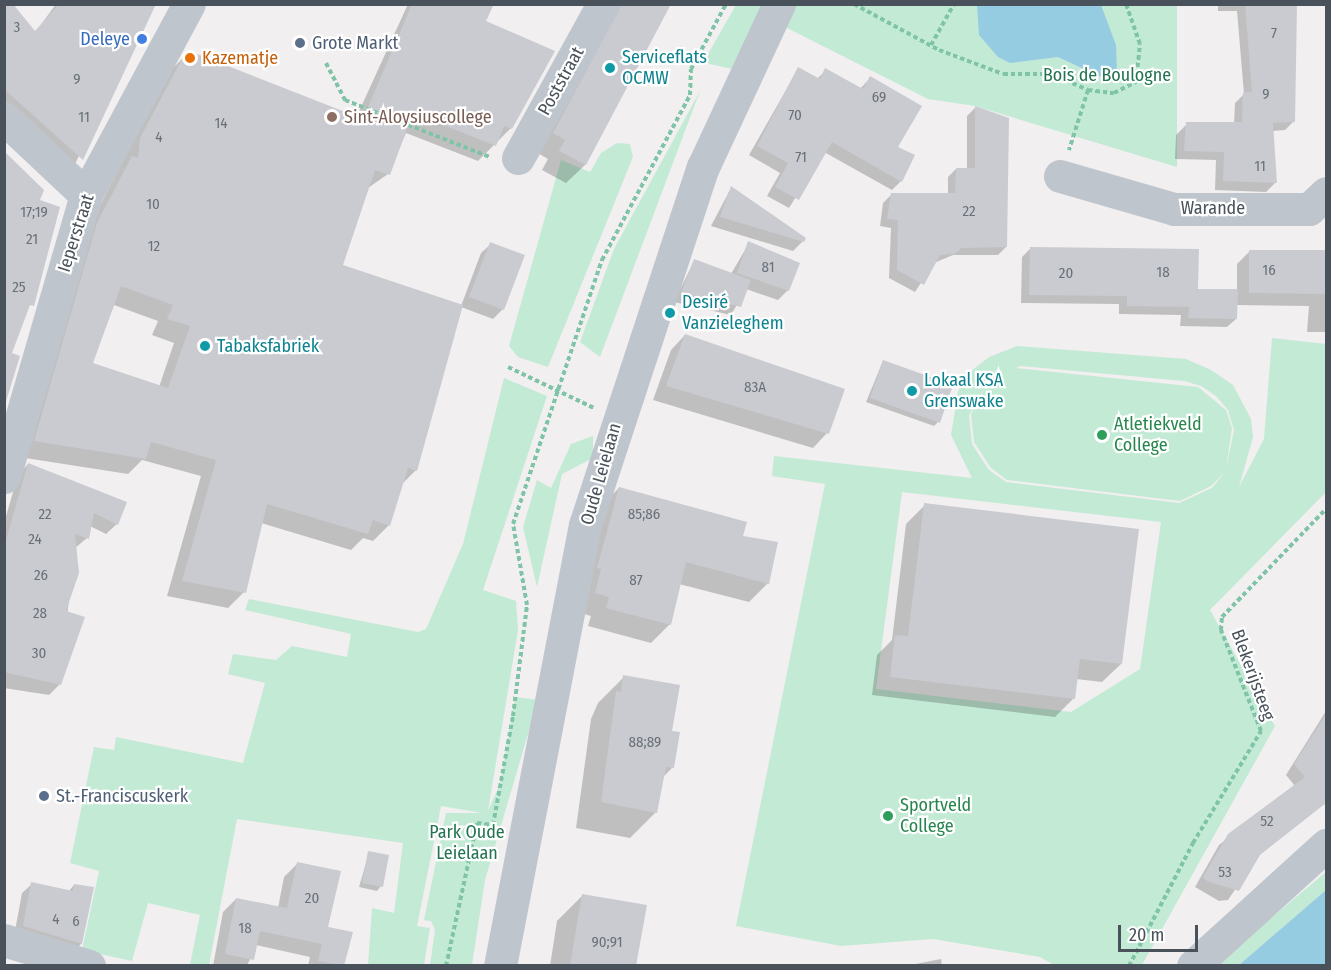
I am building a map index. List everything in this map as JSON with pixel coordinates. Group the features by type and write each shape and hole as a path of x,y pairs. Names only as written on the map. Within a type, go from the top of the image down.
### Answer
{"street":[{"name":"Poststraat","path":"518,158 603,4"},
{"name":"Oude Leielaan","path":"500,966 585,525 616,422 703,167 779,4"},
{"name":"Ieperstraat","path":"4,477 87,195 188,5"},
{"path":"4,118 87,195"},
{"name":"Warande","path":"1060,176 1174,209 1309,209 1326,193"},
{"path":"1192,966 1326,845"},
{"path":"4,940 89,966"}],"path":[{"path":"446,966 477,823 493,825 513,716 527,605 513,524 602,260 690,95 691,69 726,4"},
{"path":"854,4 930,45 1003,74 1052,74 1088,90 1114,93 1136,82 1140,44 1126,4"},
{"path":"930,45 954,4"},
{"path":"326,63 345,100 512,165 518,158"},
{"path":"1060,176 1088,90"},
{"path":"508,367 559,388 616,422"},
{"name":"Blekerijsteeg","path":"1129,966 1193,843 1261,731 1221,630 1222,617 1326,509"}],"green space":[{"name":"Bois de Boulogne","path":"794,4 1177,5 1177,167 975,106 928,99 779,24"},
{"path":"736,5 768,5 732,69 704,61"},
{"path":"700,91 600,357 580,342 614,249"},
{"path":"617,143 630,144 633,157 548,367 518,357 509,346 561,160 590,172 601,153"},
{"path":"1272,338 1326,344 1326,492 1210,610 1275,726 1142,965 1054,965 1040,957 933,939 841,946 736,926 825,484 772,476 774,456 972,478 951,435 958,392 966,375 989,357 1017,346 1186,359 1211,370 1233,385 1251,419 1253,437 1239,487 1264,439","holes":["1021,366 1184,381 1201,386 1216,396 1228,410 1234,430 1226,469 1232,428 1226,410 1198,387 1016,368","988,383 971,414 974,442 991,468 1007,480 1180,501 1211,486 1225,472 1212,488 1179,503 1006,482 989,470 972,444 969,415","902,492 1161,522 1140,669 1071,712 876,689"]},
{"name":"Park Oude Leielaan","path":"504,378 547,396 483,590 516,601 518,630 488,811 500,784 515,697 538,700 485,880 472,965 430,965 435,930 431,921 424,920 446,813 482,813 441,806 417,926 430,928 424,965 368,965 372,908 394,913 403,843 237,819 209,965 190,965 200,915 148,903 132,961 82,950 99,871 70,863 94,747 114,750 116,737 243,763 265,683 228,674 233,654 276,660 292,646 347,657 351,634 245,610 249,599 418,632 426,629 463,544"},
{"path":"593,436 593,458 562,474 537,587 523,527 537,480 551,488 571,444"},
{"path":"1326,872 1326,890 1239,965 1214,966"}],"water":[{"path":"977,5 1101,5 1116,45 1117,73 1103,78 1058,57 1010,63 998,57 979,35"},
{"path":"1326,890 1326,965 1239,965"}],"building":[{"path":"4,4 13,4 35,31 59,4 156,4 83,160 4,89"},
{"path":"412,4 494,4 486,21 555,51 512,129 504,126 496,146 421,116 419,122 411,118 390,175 375,170 343,265 463,305 417,471 408,468 390,526 373,520 368,534 267,504 246,593 182,581 216,460 151,442 146,459 34,441 97,223 132,156 138,158 140,138 184,55 192,52 363,119","holes":["121,286 173,305 167,319 190,326 168,388 93,363"]},
{"name":"Serviceflats OCMW","path":"622,4 671,4 586,165 559,151 565,140 553,133"},
{"path":"1245,4 1297,4 1295,122 1273,123 1277,183 1223,181 1224,152 1184,151 1186,122 1242,122 1243,92 1252,92"},
{"path":"798,67 820,79 825,68 863,89 870,76 922,106 898,147 915,155 902,182 832,142 799,200 775,187 788,163 757,146"},
{"path":"975,106 1009,118 1007,247 961,248 955,254 940,255 924,285 897,270 898,220 887,219 891,193 955,193 956,168 975,168"},
{"path":"4,151 44,190 40,200 60,207 34,306 30,305 12,353 20,356 4,408"},
{"path":"731,186 806,238 804,242 720,217"},
{"path":"748,241 800,263 789,291 737,273"},
{"path":"490,242 525,255 504,310 469,297"},
{"path":"1030,247 1199,249 1198,289 1238,289 1237,319 1188,318 1189,307 1127,306 1127,296 1029,295"},
{"path":"1249,250 1326,250 1326,294 1249,293"},
{"path":"694,259 751,280 741,307 681,293"},
{"path":"685,334 845,389 829,434 666,386"},
{"name":"Lokaal KSA Grenswake","path":"883,360 953,385 940,423 870,398"},
{"path":"28,463 127,502 118,525 94,513 89,539 75,534 79,573 66,611 85,617 61,685 4,672 4,547"},
{"path":"619,487 747,522 743,536 778,542 769,584 686,562 671,625 606,608 609,597 595,593 601,569 597,568"},
{"path":"924,503 1139,529 1122,664 1080,659 1075,699 890,677 895,635 908,636"},
{"path":"623,675 680,685 672,731 680,732 674,768 666,767 657,813 601,802 616,691 621,692"},
{"path":"1326,714 1326,803 1260,855 1239,891 1207,881 1203,877 1228,834 1305,777 1294,764"},
{"path":"368,851 389,855 383,887 362,883"},
{"path":"297,862 341,871 328,927 353,932 344,966 318,961 322,944 260,931 254,960 225,954 236,898 287,908"},
{"path":"31,882 73,891 74,884 94,887 82,944 23,926"},
{"path":"582,894 647,905 636,966 570,966"}],"place":[{"name":"Deleye","path":"142,39"},
{"name":"Grote Markt","path":"300,43"},
{"name":"Kazematje","path":"190,58"},
{"name":"Serviceflats OCMW","path":"610,68"},
{"name":"Sint-Aloysiuscollege","path":"332,117"},
{"name":"Desiré Vanzieleghem","path":"670,313"},
{"name":"Tabaksfabriek","path":"205,346"},
{"name":"Lokaal KSA Grenswake","path":"912,391"},
{"name":"Atletiekveld College","path":"1102,435"},
{"name":"St.-Franciscuskerk","path":"44,796"},
{"name":"Sportveld College","path":"888,816"}]}
